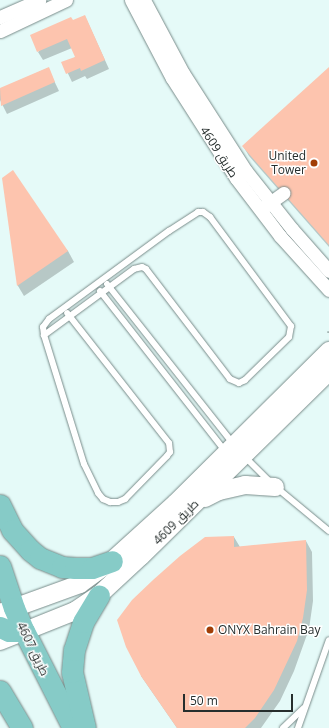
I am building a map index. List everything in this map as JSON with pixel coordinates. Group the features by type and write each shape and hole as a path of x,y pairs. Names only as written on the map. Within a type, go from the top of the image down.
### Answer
{"main road":[{"path":"0,505 12,530 30,550 40,558 62,567 75,568 92,568 112,561"},
{"name":"طريق 4607","path":"0,566 7,611 24,632 73,728"},
{"path":"86,728 72,672 74,650 83,622 99,595"},
{"path":"0,627 9,631 24,632"},
{"path":"0,691 22,728"}],"street":[{"path":"0,17 39,0"},
{"path":"0,31 66,0"},
{"name":"طريق 4609","path":"131,0 180,91 220,154 265,206 329,290"},
{"name":"طريق 4609","path":"144,0 183,73 246,171 265,206 329,271"},
{"path":"265,206 283,193"},
{"name":"طريق 4609","path":"0,641 75,611 99,595 195,503 234,451 329,351"},
{"name":"طريق 4609","path":"7,611 80,584 112,561 234,451 329,371"},
{"path":"195,503 232,487 260,485 275,487"}],"lane":[{"path":"44,335 70,316 109,287 138,267 146,269 230,379 235,382 245,380 289,337 292,330 290,323 210,217 203,212 194,214 182,222 45,322 43,327 44,335 84,464 98,494 103,499 110,502 118,502 125,499 167,456 170,452 169,443 70,316 64,309"},
{"path":"103,280 234,451"},
{"path":"95,285 234,451 329,531"},
{"path":"298,728 329,640"},
{"path":"283,728 304,708"}],"building":[{"path":"85,15 105,60 81,71 80,68 66,74 61,62 75,57 67,39 37,52 30,35 71,17 73,20"},
{"path":"49,67 55,82 1,106 0,88"},
{"path":"329,67 329,245 242,146"},
{"path":"13,170 68,251 17,286 2,178"},
{"name":"ONYX Bahrain Bay","path":"234,536 234,547 306,540 307,590 303,618 297,641 274,690 255,718 245,728 177,728 141,676 126,647 117,620 132,600 153,580 180,556 205,537"}],"place":[{"name":"United Tower","path":"314,163"},
{"name":"ONYX Bahrain Bay","path":"210,630"}]}
